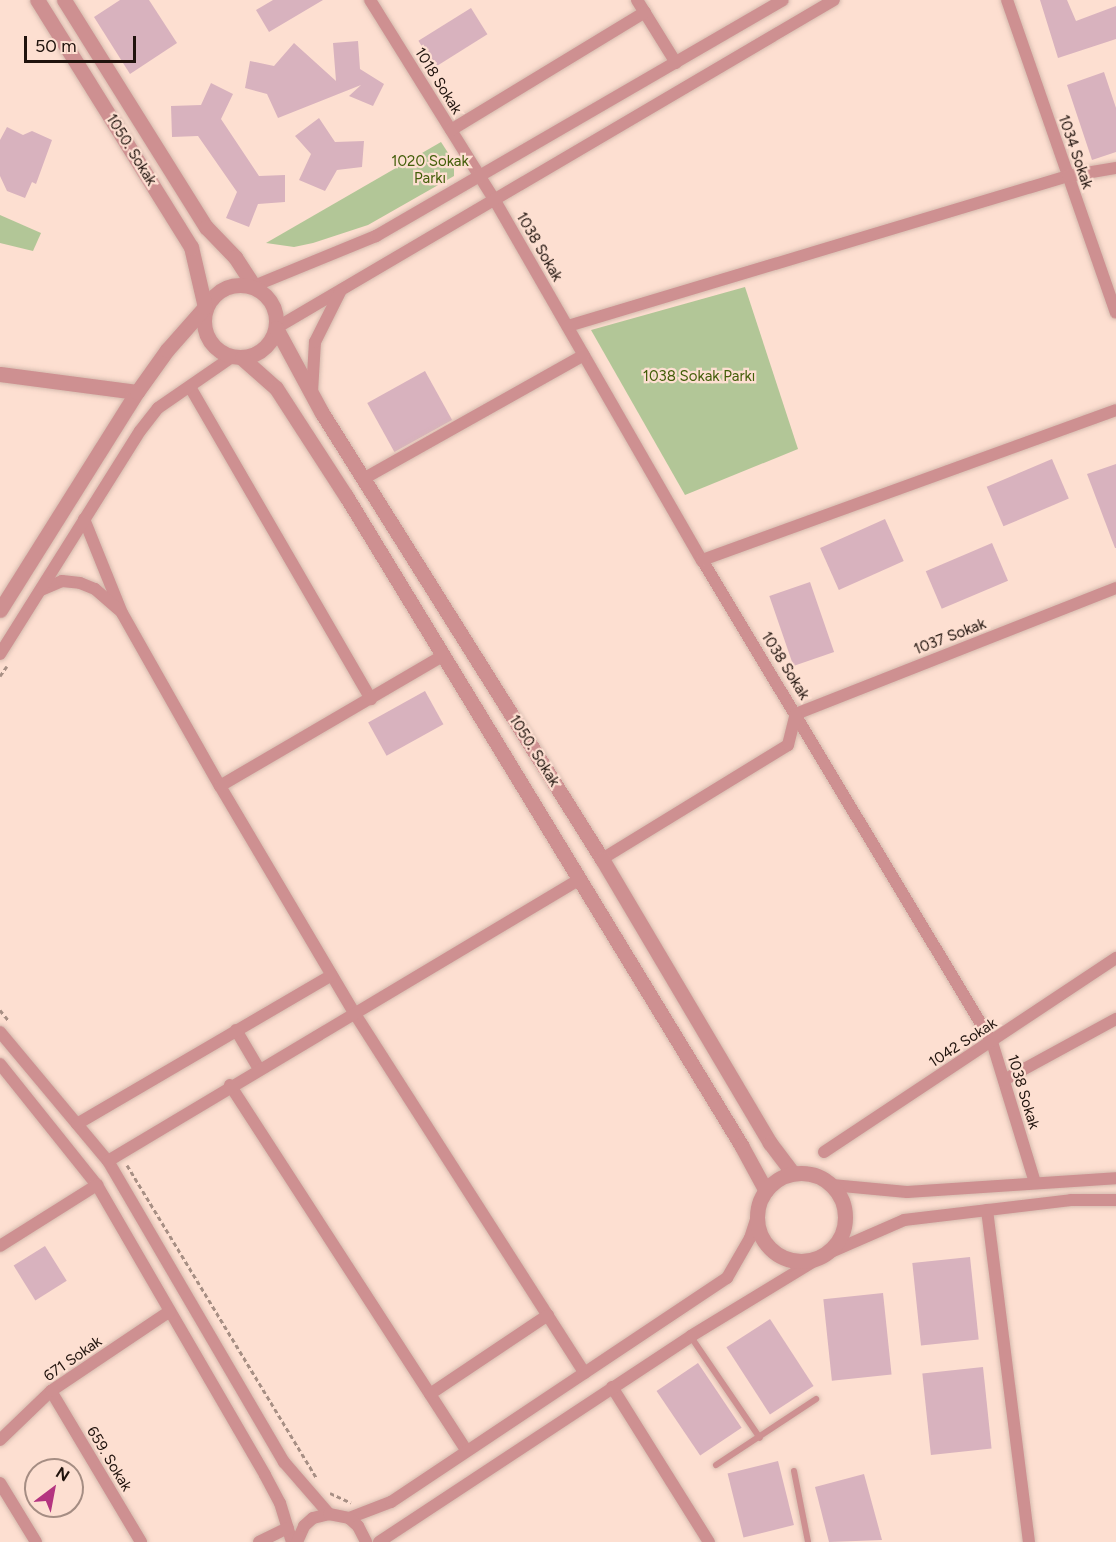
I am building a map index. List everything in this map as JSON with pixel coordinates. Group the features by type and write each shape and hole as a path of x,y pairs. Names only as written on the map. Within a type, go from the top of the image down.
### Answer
{"street":[{"name":"1050. Sokak","path":"37,0 191,248 206,307"},
{"name":"1050. Sokak","path":"64,0 206,227 235,256 254,286"},
{"name":"1018 Sokak","path":"370,0 481,177"},
{"path":"638,0 676,63"},
{"path":"0,610 137,392 167,350 224,288 254,286 376,237 783,0"},
{"path":"0,654 84,519 152,416 190,387 237,358 262,351 276,328 346,284 834,0"},
{"name":"1034 Sokak","path":"1006,0 1116,313"},
{"path":"451,130 645,12"},
{"path":"568,326 1068,176 1116,168"},
{"name":"1038 Sokak","path":"481,177 702,560 993,1042 1035,1183"},
{"path":"312,393 315,342 330,307 346,284"},
{"path":"254,286 275,309 276,328"},
{"path":"206,307 204,330 209,342 237,358"},
{"name":"1050. Sokak","path":"276,328 363,479 602,860 770,1143 793,1173"},
{"path":"363,479 584,355"},
{"name":"1050. Sokak","path":"237,358 276,388 296,416 580,879 766,1191"},
{"path":"0,374 137,392"},
{"path":"190,387 370,699"},
{"path":"702,560 1116,410"},
{"path":"84,519 122,613 220,786 355,1014 585,1373"},
{"path":"41,590 62,581 80,583 95,589 122,613"},
{"name":"1037 Sokak","path":"796,714 1116,588"},
{"path":"220,786 444,655"},
{"path":"602,860 788,745 796,714"},
{"path":"113,1157 230,1085 355,1014 580,879"},
{"name":"1042 Sokak","path":"824,1152 993,1042 1116,958"},
{"path":"76,1124 332,975"},
{"path":"1004,1080 1116,1019"},
{"path":"236,1030 259,1069"},
{"path":"0,1032 76,1124 113,1157 284,1462 329,1514"},
{"path":"0,1064 97,1185 265,1475 288,1527 292,1542"},
{"path":"230,1085 466,1450"},
{"path":"349,1518 372,1510 585,1373 726,1278 750,1238 766,1191 779,1179 793,1173 809,1173 832,1185 907,1192 1116,1178"},
{"path":"0,1245 97,1185"},
{"path":"379,1542 690,1336 824,1255 839,1241 844,1228 842,1200 832,1185"},
{"path":"757,1217 759,1232 777,1255 804,1262 904,1220 1071,1200 1116,1200"},
{"path":"987,1210 1029,1542"},
{"name":"671 Sokak","path":"0,1440 51,1391 170,1311"},
{"path":"430,1394 548,1315"},
{"path":"612,1387 709,1542"},
{"name":"659. Sokak","path":"51,1391 141,1542"},
{"path":"0,1484 36,1542"},
{"path":"297,1542 304,1526 313,1518 329,1514 349,1518 358,1526 366,1542"},
{"path":"259,1542 288,1527"}],"lane":[{"path":"690,1336 760,1438"},
{"path":"716,1465 816,1399"},
{"path":"794,1471 808,1542"}],"path":[{"path":"0,1010 15,1028"},
{"path":"113,1157 141,1182 322,1488 339,1499 372,1510"}],"green space":[{"name":"1020 Sokak Parkı","path":"441,142 454,162 454,176 368,225 294,247 266,243"},
{"path":"0,215 41,233 33,251 0,243"},
{"name":"1038 Sokak Parkı","path":"745,287 798,449 685,495 591,330"}],"building":[{"path":"120,0 149,0 177,43 130,74 94,17"},
{"path":"273,0 323,0 269,32 256,10"},
{"path":"1040,0 1067,0 1076,21 1116,6 1116,39 1058,58"},
{"path":"471,8 487,34 435,67 418,41"},
{"path":"358,41 360,69 384,84 373,106 349,96 361,85 278,118 267,94 245,88 250,61 274,66 294,43 336,81 333,43"},
{"path":"1104,72 1116,108 1116,152 1092,160 1067,85"},
{"path":"211,83 233,94 221,119 259,176 285,175 285,202 258,204 249,227 226,218 237,192 198,136 172,137 171,106 201,105"},
{"path":"319,118 335,142 364,141 362,167 337,170 325,191 299,180 311,154 295,136"},
{"path":"7,127 23,135 32,131 52,140 36,184 32,182 25,198 7,191 0,176 0,140"},
{"path":"425,371 452,420 394,452 367,403"},
{"path":"1052,459 1069,499 1003,526 987,487"},
{"path":"1116,464 1116,548 1115,548 1087,474"},
{"path":"885,519 904,561 839,590 820,548"},
{"path":"992,543 1008,581 942,609 926,571"},
{"path":"810,582 834,652 793,666 769,596"},
{"path":"425,691 443,724 387,756 368,723"},
{"path":"45,1246 67,1281 35,1300 14,1266"},
{"path":"970,1257 979,1340 921,1346 912,1263"},
{"path":"883,1293 892,1375 832,1381 823,1299"},
{"path":"770,1319 814,1386 770,1414 726,1347"},
{"path":"698,1363 742,1428 700,1456 657,1391"},
{"path":"983,1367 992,1449 931,1455 922,1373"},
{"path":"778,1461 794,1525 744,1538 728,1474"},
{"path":"864,1474 882,1540 829,1542 815,1487"}]}
